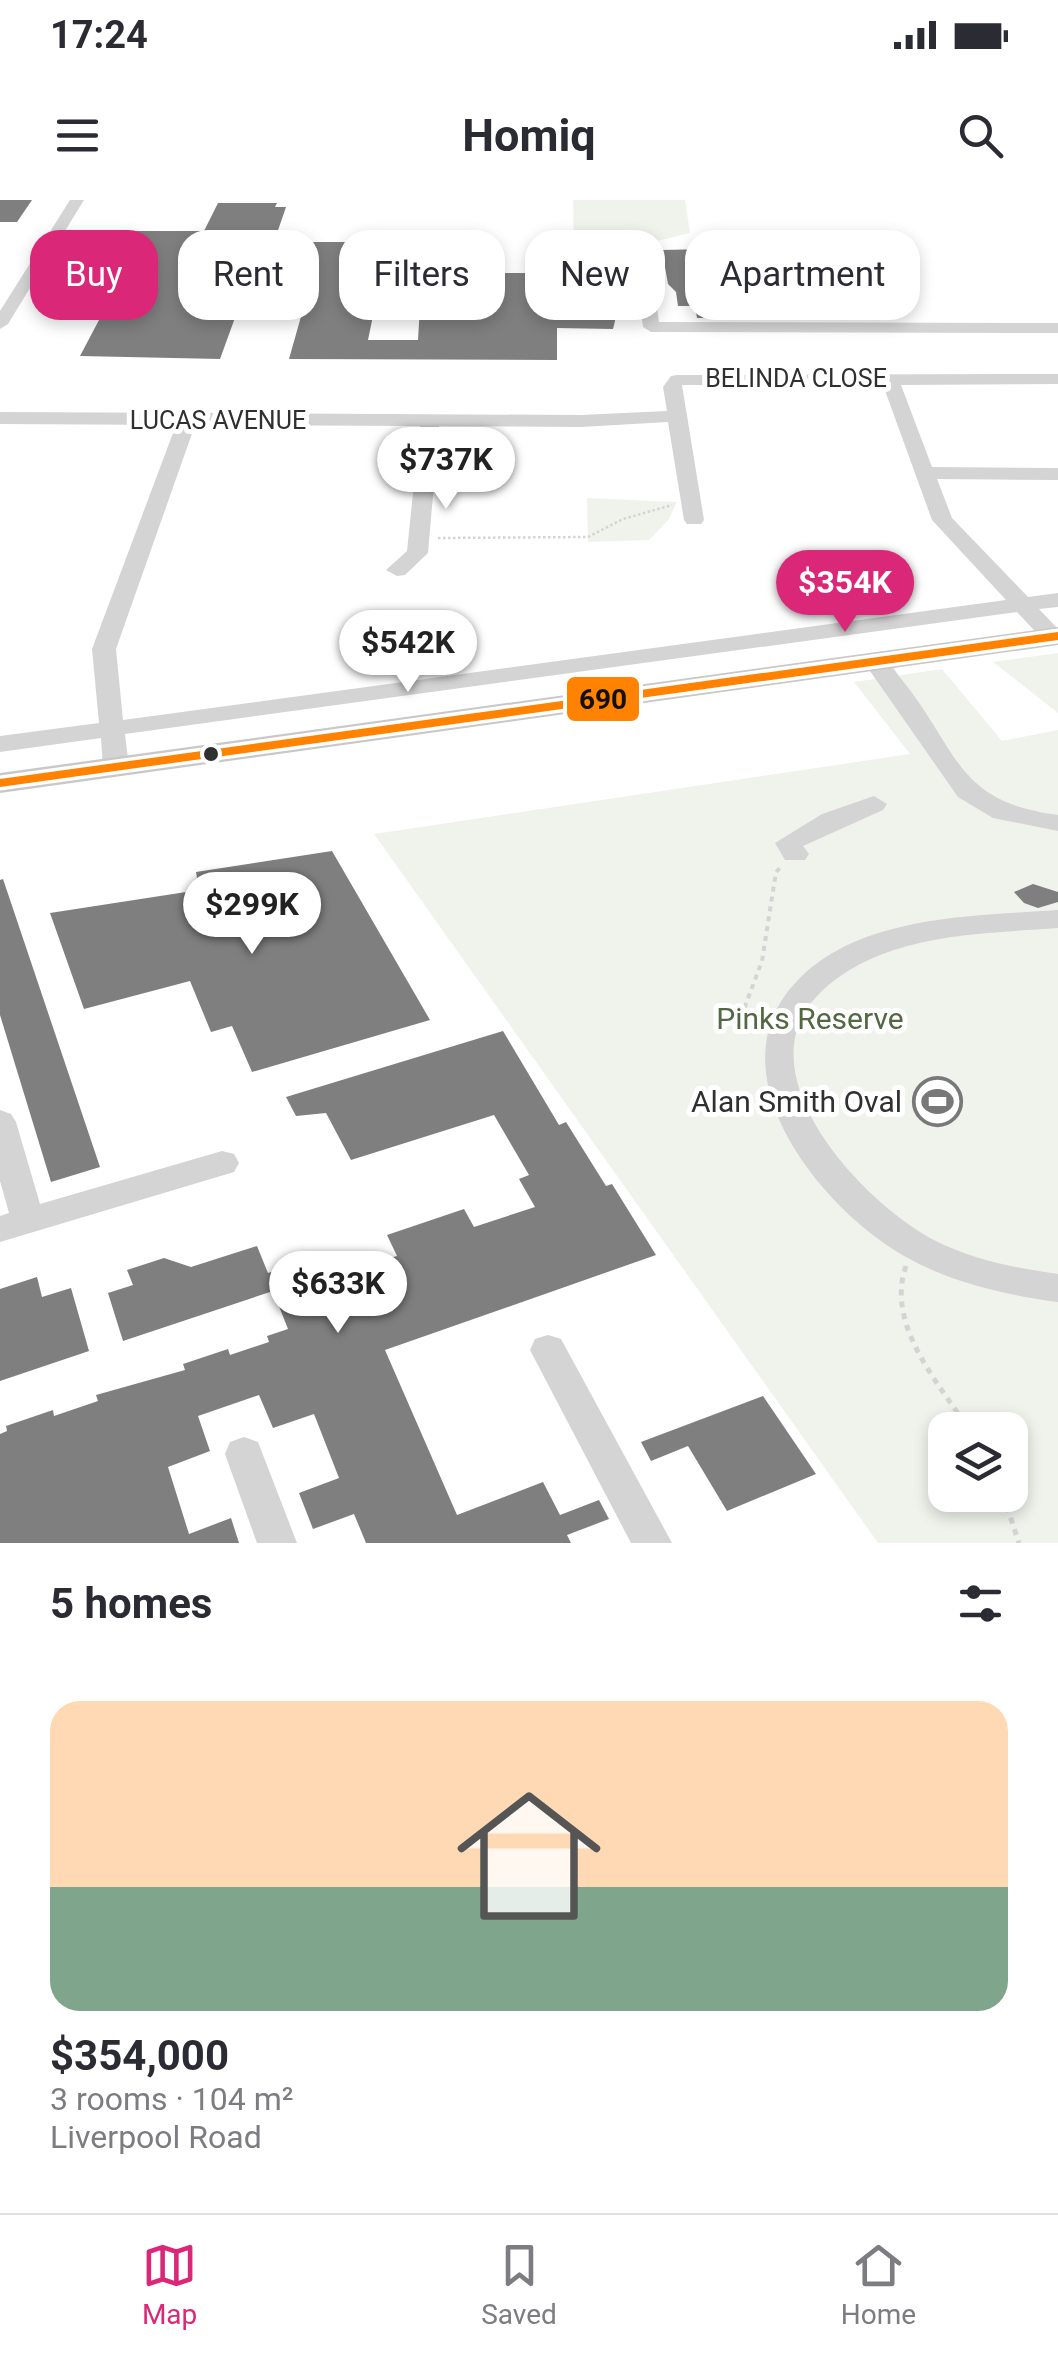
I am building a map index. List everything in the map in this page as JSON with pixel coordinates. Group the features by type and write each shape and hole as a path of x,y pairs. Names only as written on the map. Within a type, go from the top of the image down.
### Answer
{"main road":[{"path":"0,784 1056,637"}],"street":[{"path":"0,324 77,200"},
{"path":"650,320 651,326 1058,328"},
{"name":"BELINDA CLOSE","path":"694,520 672,387 685,378 1058,379"},
{"path":"889,378 942,520 1056,637"},
{"name":"LUCAS AVENUE","path":"0,418 581,421 676,416"},
{"path":"116,768 104,648 187,420"},
{"path":"397,570 417,552 430,421"},
{"path":"924,473 1058,474"},
{"path":"0,744 1058,600"},
{"path":"875,661 912,710 930,744 974,800 1005,815 1058,823"},
{"path":"795,854 788,843 831,820 874,804"},
{"path":"1058,919 935,932 876,947 848,959 802,996 778,1042 778,1068 788,1108 806,1144 834,1180 918,1248 964,1267 1024,1284 1058,1288"},
{"path":"0,1122 14,1225 222,1163"},
{"path":"548,1350 652,1543"},
{"path":"244,1454 276,1543"}],"path":[{"path":"418,538 588,537 623,519 676,504"},
{"path":"783,1030 742,1017 762,961 776,872 795,854"},
{"path":"918,1248 899,1276 898,1303 914,1341 958,1412"},
{"path":"1009,1512 1019,1543"}],"green space":[{"path":"573,200 685,200 690,230 665,239 665,230 574,230"},
{"path":"587,498 676,504 669,519 649,540 588,542"},
{"path":"1058,653 1058,713 993,662"},
{"name":"Pinks Reserve","path":"942,669 1002,741 1058,730 1058,1543 878,1543 374,834 910,754 854,682"}],"building":[{"path":"0,200 32,200 17,222 0,222"},
{"path":"218,203 277,203 275,207 286,207 278,230 204,230"},
{"path":"158,231 178,231 178,320 234,320 220,359 80,356 99,320 158,320"},
{"path":"319,242 339,242 339,320 372,320 368,340 418,340 419,320 505,320 505,273 525,273 525,320 615,320 613,329 557,328 557,360 289,359 300,320 319,320"},
{"path":"685,249 685,306 678,306 676,292 668,284 665,250"},
{"path":"332,851 430,1020 252,1072 232,1026 211,1032 190,981 84,1009 50,913 199,890 196,872"},
{"path":"3,879 100,1167 51,1182 0,1015"},
{"path":"1033,884 1058,892 1058,902 1038,908 1024,903 1014,892"},
{"path":"503,1031 559,1125 566,1122 606,1186 612,1184 656,1255 385,1350 457,1515 543,1482 560,1515 599,1500 609,1519 567,1535 571,1543 366,1543 354,1514 313,1529 299,1493 339,1478 314,1414 273,1428 259,1395 198,1416 210,1451 168,1467 189,1534 231,1518 239,1543 0,1543 0,1434 7,1431 6,1426 53,1410 54,1416 98,1401 96,1395 185,1370 183,1364 228,1349 230,1355 269,1342 267,1336 288,1329 273,1291 123,1341 108,1293 133,1285 127,1270 164,1258 191,1267 257,1246 268,1273 307,1260 316,1280 397,1256 387,1235 464,1209 474,1227 535,1207 519,1179 529,1175 494,1115 351,1160 326,1113 296,1116 286,1097"},
{"path":"37,1277 42,1297 71,1288 89,1351 0,1381 0,1289"},
{"path":"763,1396 816,1474 727,1511 688,1446 651,1461 641,1442"}],"transit line":[{"name":"690","path":"0,783 1058,636"}],"place":[{"name":"Alan Smith Oval","path":"937,1102"}]}
